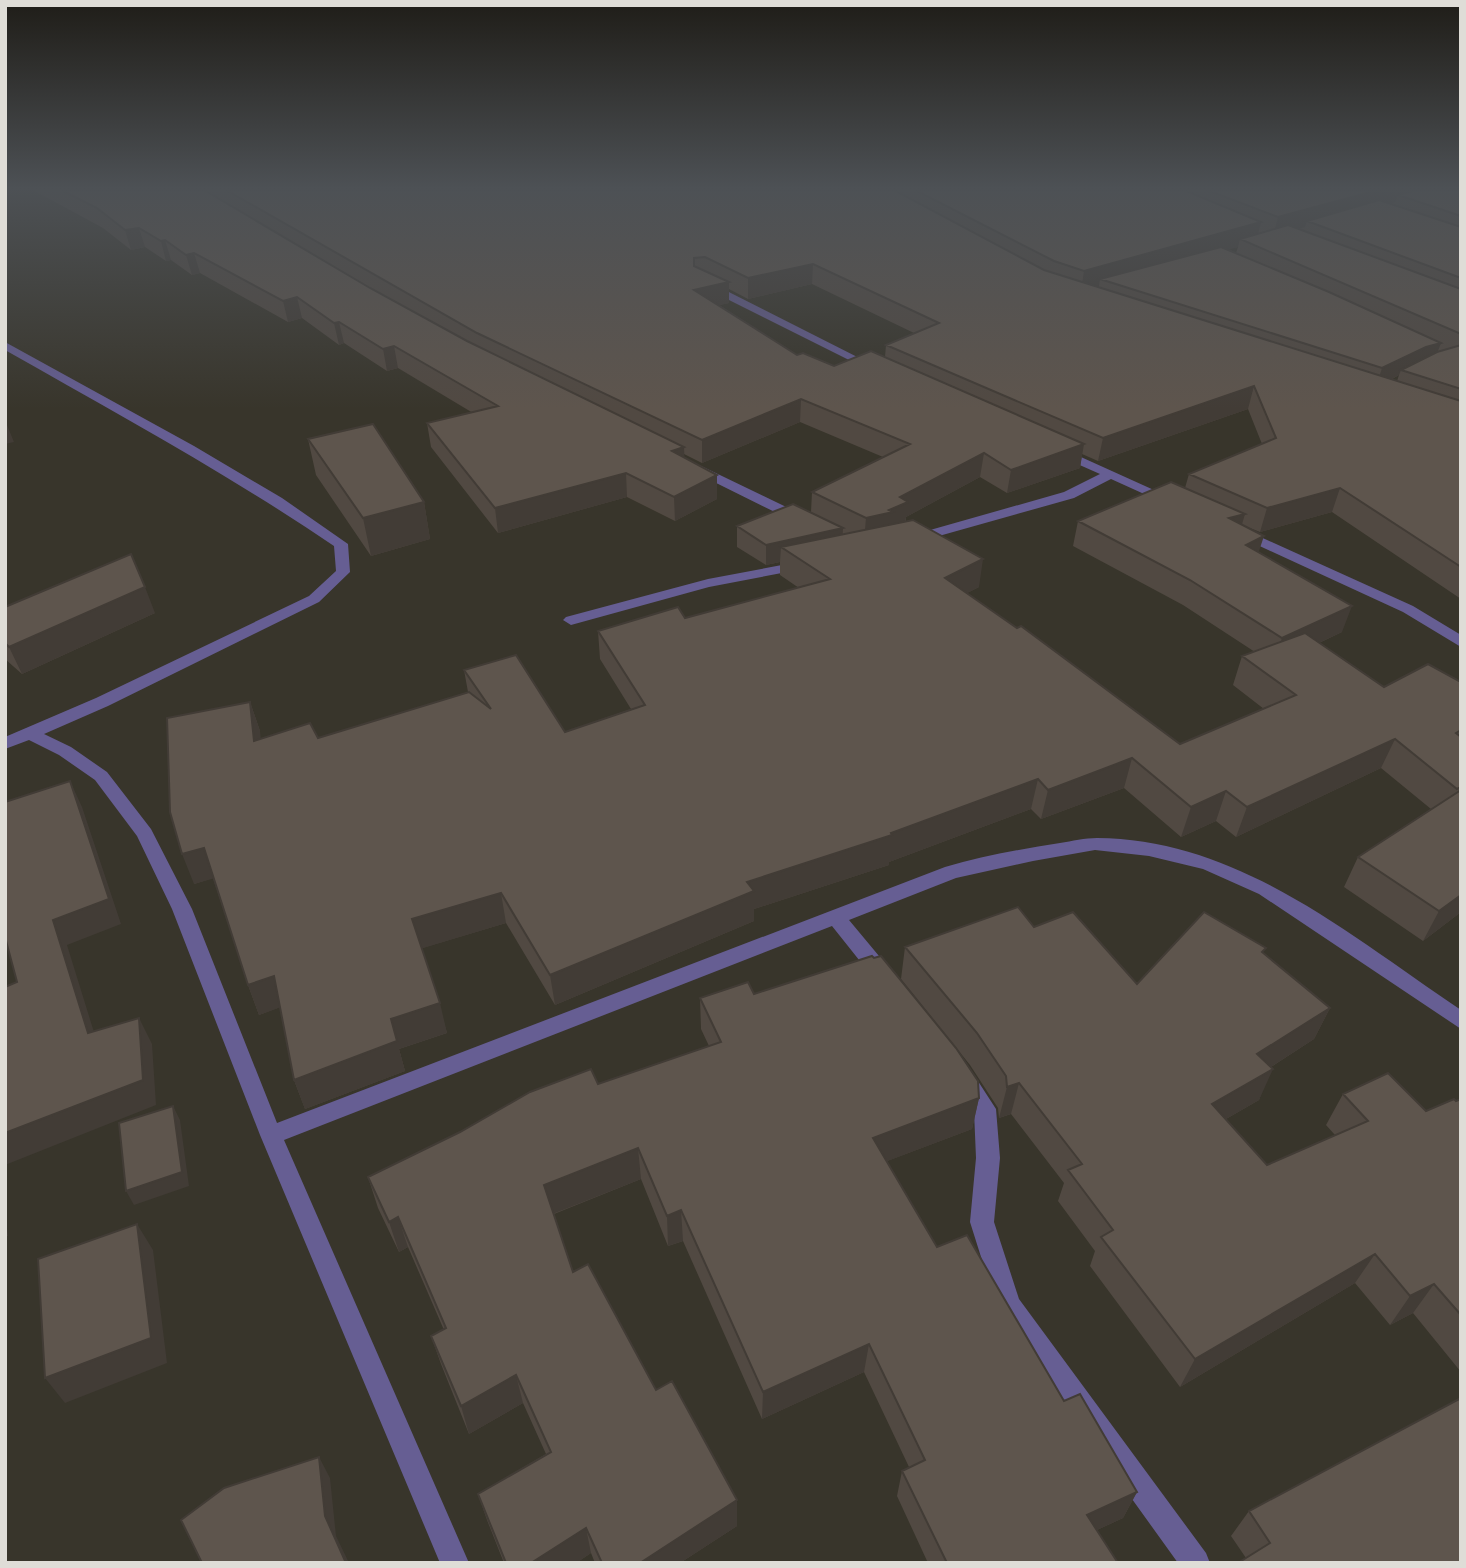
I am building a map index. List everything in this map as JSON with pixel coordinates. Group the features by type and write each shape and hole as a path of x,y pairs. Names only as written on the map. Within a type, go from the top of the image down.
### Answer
{"street":[{"path":"700,282 884,373"},
{"path":"5,345 190,449 331,537 341,544 344,572 314,599 5,744"},
{"path":"1048,446 1183,506"},
{"path":"680,460 814,526"},
{"path":"898,542 989,520 1069,495 1111,474"},
{"path":"1231,528 1408,609 1461,642"},
{"path":"571,620 708,583 817,562"},
{"path":"31,734 65,751 101,776 145,832 182,909 271,1135 455,1563"},
{"path":"271,1135 952,872 1095,844 1149,849 1208,863 1266,890 1461,1021"},
{"path":"836,916 894,989"},
{"path":"951,1061 985,1109 988,1158 982,1222 1008,1305 1196,1563"}],"building":[{"path":"213,263 328,263 467,341 684,447 672,451 717,475 674,497 626,473 495,508 427,423 498,406 394,346 383,349 339,322 334,323 297,297 283,301"},
{"path":"354,263 694,263 694,266 729,282 694,290 797,355 803,353 834,366 871,351 1084,444 1011,470 984,453 900,497 908,502 889,510 893,512 866,518 812,492 910,444 801,399 702,440 477,333"},
{"path":"718,263 1031,263 1044,270 1461,401 1461,567 1340,488 1267,508 1189,474 1276,438 1254,386 1103,438 886,345 939,323 813,264 748,278"},
{"path":"1061,263 1112,263 1084,271"},
{"path":"1160,263 1260,263 1441,343 1426,347 1382,368 1100,279"},
{"path":"1296,263 1391,263 1461,289 1461,334"},
{"path":"1421,263 1461,263 1461,278"},
{"path":"1461,345 1461,389 1401,370 1437,352"},
{"path":"373,424 424,502 363,518 308,439"},
{"path":"1171,482 1245,514 1229,518 1264,536 1246,545 1352,606 1282,638 1190,580 1078,521"},
{"path":"793,504 843,528 766,545 737,526"},
{"path":"913,520 983,559 945,578 1017,628 1021,626 1180,744 1296,695 1242,656 1305,633 1384,687 1428,664 1461,682 1461,730 1456,733 1461,737 1461,787 1457,789 1395,739 1247,807 1226,791 1191,807 1132,758 1048,790 1038,779 891,833 892,835 747,882 754,891 550,975 501,893 412,919 440,1003 391,1019 397,1041 294,1080 274,976 248,985 204,848 182,854 170,812 167,718 250,702 254,741 310,723 318,738 469,692 491,709 464,670 516,655 565,732 645,705 598,631 678,607 685,618 830,579 781,547"},
{"path":"131,554 145,587 9,647 5,643 5,607"},
{"path":"70,781 109,899 53,920 88,1033 139,1018 143,1080 5,1133 5,987 17,982 5,937 5,802"},
{"path":"1461,790 1461,895 1439,911 1358,857"},
{"path":"1018,907 1034,927 1073,912 1137,984 1204,912 1266,948 1262,952 1330,1008 1257,1054 1273,1069 1212,1104 1267,1165 1368,1121 1343,1094 1388,1073 1426,1111 1454,1099 1461,1099 1461,1315 1434,1284 1410,1296 1375,1254 1195,1359 1101,1237 1113,1230 1068,1170 1082,1164 1019,1083 1007,1087 1006,1076 977,1033 905,947"},
{"path":"872,956 881,956 956,1048 978,1081 979,1098 873,1138 937,1247 967,1235 1064,1401 1080,1394 1137,1492 1087,1515 1118,1563 947,1563 902,1471 925,1460 869,1344 763,1392 681,1210 667,1216 638,1148 544,1185 573,1272 588,1264 656,1390 672,1381 737,1500 640,1563 602,1563 586,1528 531,1563 506,1563 478,1494 551,1452 516,1375 461,1406 431,1336 446,1328 398,1217 389,1222 368,1177 460,1132 530,1092 591,1069 598,1084 721,1042 700,998 748,982 754,994"},
{"path":"173,1106 182,1172 126,1191 119,1123"},
{"path":"137,1224 151,1338 45,1378 38,1259"},
{"path":"1461,1398 1461,1563 1238,1563 1270,1543 1249,1511"},
{"path":"319,1457 325,1516 346,1563 202,1563 181,1520 224,1488"}]}
